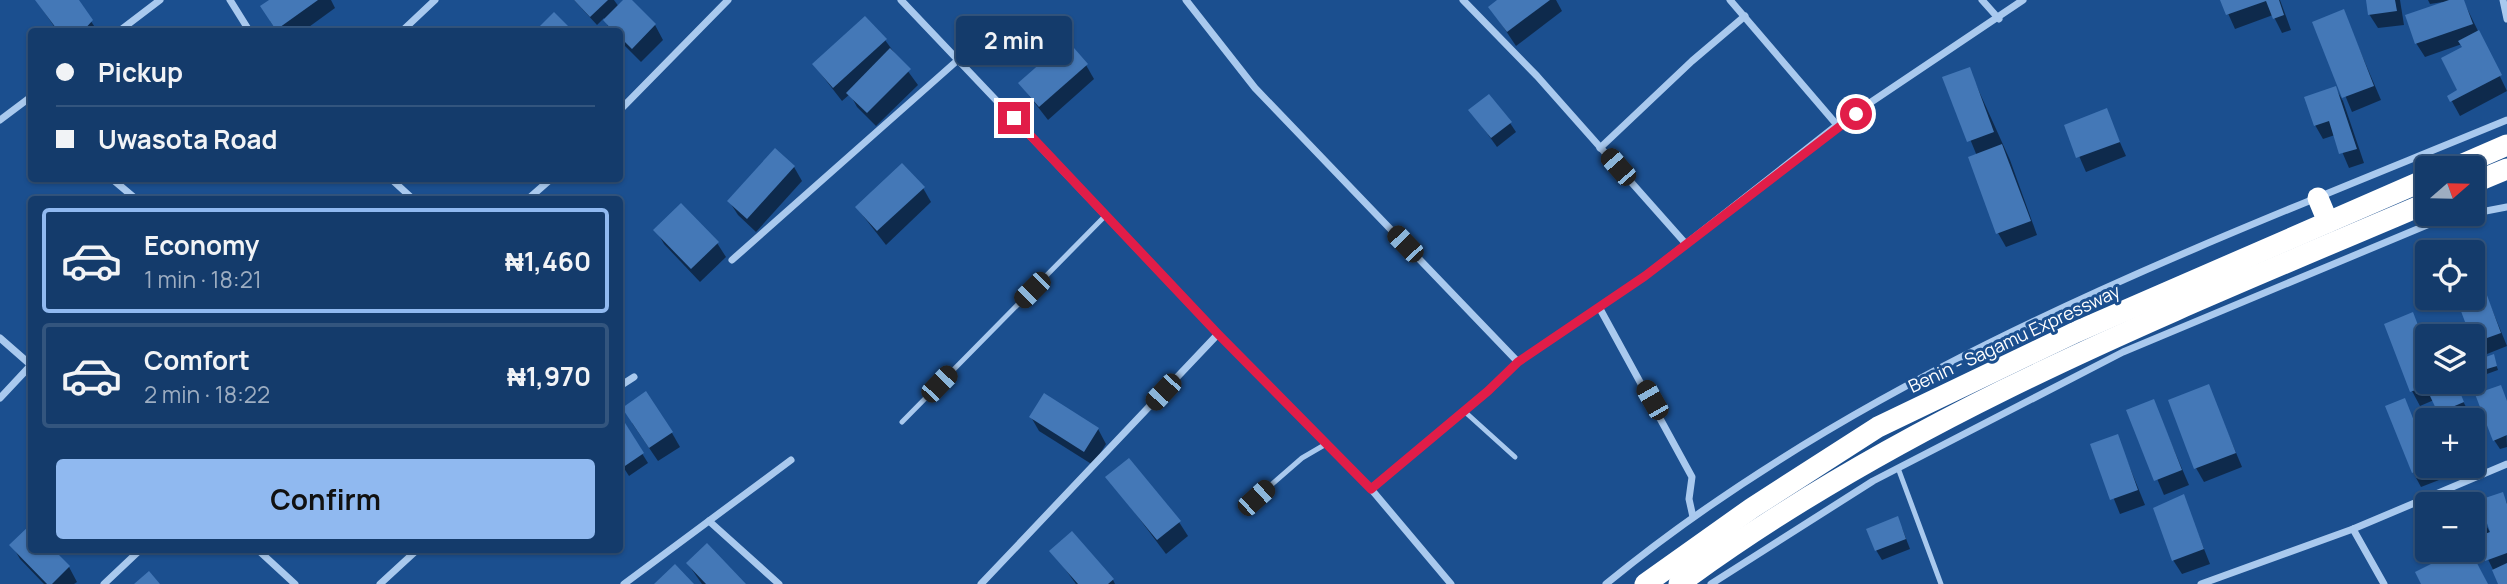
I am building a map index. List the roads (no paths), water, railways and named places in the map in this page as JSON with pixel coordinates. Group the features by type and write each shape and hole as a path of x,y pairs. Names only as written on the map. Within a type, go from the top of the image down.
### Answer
{"highway":[{"path":"2482,156 2507,145"},
{"path":"2485,178 2507,169"},
{"name":"Benin - Sagamu Expressway","path":"1645,584 1752,508 1878,427 2076,332 2415,185"},
{"path":"2318,198 2328,222"},
{"path":"1679,584 1743,537 1813,492 2004,388 2208,296 2415,208"}],"street":[{"path":"123,28 160,0"},
{"path":"230,0 248,28"},
{"path":"405,28 435,0"},
{"path":"623,107 728,0"},
{"path":"901,0 1218,334 1371,489 1451,584"},
{"path":"1186,0 1255,88 1518,362"},
{"path":"1463,0 1686,244"},
{"path":"1730,0 1837,125"},
{"path":"1982,0 2000,19"},
{"path":"1371,489 1518,362 1686,244 1837,125 2000,19 2023,0"},
{"path":"2503,0 2507,19"},
{"path":"1600,148 1692,61 1745,16"},
{"path":"732,260 959,59"},
{"path":"0,120 28,101"},
{"path":"1606,584 1668,533 1843,421 1956,359 2130,278 2507,120"},
{"path":"116,182 132,196"},
{"path":"394,182 410,196"},
{"path":"532,196 547,182"},
{"path":"1711,584 1898,468 2123,352 2439,220 2507,207"},
{"path":"1599,307 1692,477 1689,499 1693,517"},
{"path":"981,584 1218,334"},
{"path":"0,338 28,362"},
{"path":"0,398 28,368"},
{"path":"623,384 634,377"},
{"path":"624,584 791,460"},
{"path":"2202,584 2353,529 2507,464"},
{"path":"709,521 779,584"},
{"path":"2353,529 2384,584"},
{"path":"104,584 137,553"},
{"path":"261,553 295,584"},
{"path":"380,584 414,553"}],"lane":[{"path":"902,422 1106,215"},
{"path":"1464,411 1515,457"},
{"path":"1256,498 1302,458 1326,444"},
{"path":"1898,468 1941,584"}]}
